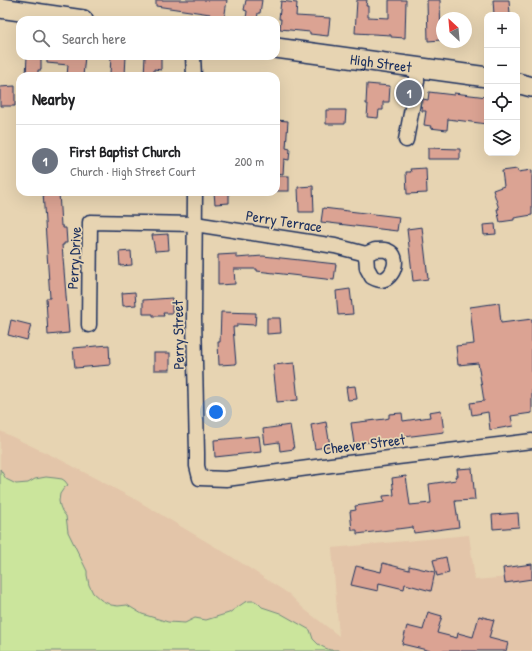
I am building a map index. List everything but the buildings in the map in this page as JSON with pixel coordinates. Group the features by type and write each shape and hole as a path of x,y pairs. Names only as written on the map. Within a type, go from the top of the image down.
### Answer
{"main road":[{"path":"0,8 55,16"},
{"name":"High Street","path":"280,49 484,77"},
{"path":"520,84 532,86"}],"street":[{"path":"193,60 194,72"},
{"path":"406,140 418,68"},
{"name":"Perry Street","path":"195,196 194,318 197,466 200,478"},
{"name":"Perry Drive","path":"89,325 90,222 194,224"},
{"name":"Perry Terrace","path":"194,224 335,246 366,254"},
{"name":"Cheever Street","path":"200,478 226,479 532,441"}],"shaded area":[{"path":"0,431 61,460 138,501 229,555 289,594 304,609 339,636 332,548 469,535 475,580 532,575 532,651 103,651 0,492"}],"green space":[{"path":"0,469 6,479 16,484 28,483 35,479 46,477 62,479 65,481 68,485 60,494 60,506 66,516 68,532 87,571 89,585 93,593 101,600 111,605 127,605 142,614 168,622 185,623 195,618 206,620 229,613 245,602 255,601 262,607 280,613 310,630 313,639 323,647 330,650 339,651 0,651"}],"place":[{"name":"First Baptist Church","path":"409,93"}]}
